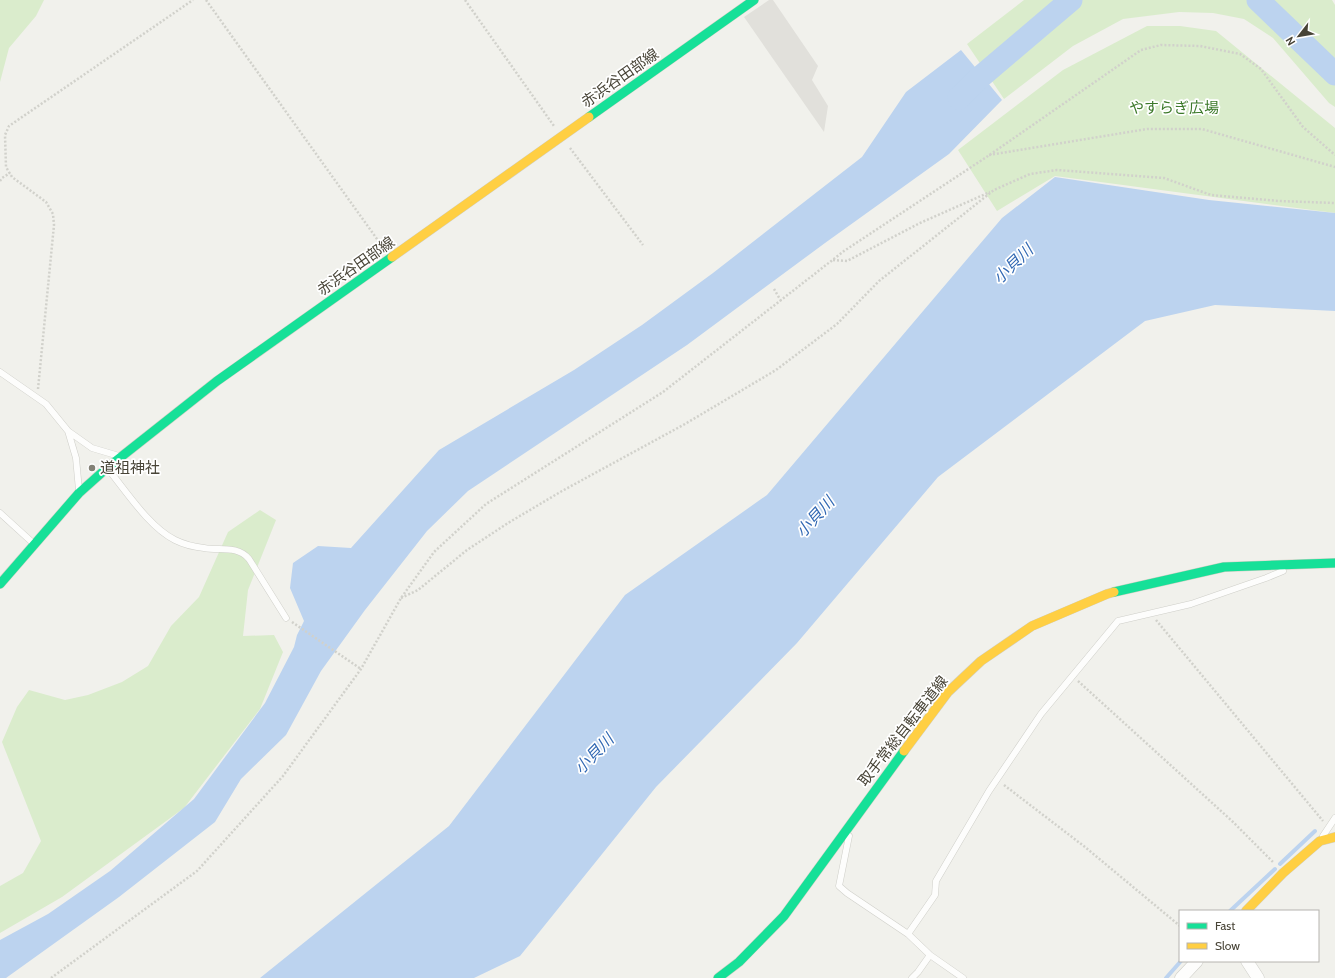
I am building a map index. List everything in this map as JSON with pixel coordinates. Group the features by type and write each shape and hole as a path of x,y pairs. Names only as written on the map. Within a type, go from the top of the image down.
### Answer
{"main road":[{"name":"赤浜谷田部線","path":"0,584 79,494 120,457 217,381 754,0"},
{"name":"取手常総自転車道線","path":"718,978 739,962 784,916 948,692 981,661 1032,626 1107,594 1224,567 1335,563"},
{"path":"1247,910 1283,873 1320,841 1335,837"}],"street":[{"path":"1182,978 1196,962"},
{"path":"1248,962 1258,978"}],"lane":[{"path":"0,373 46,404 68,432 92,448 120,457"},
{"path":"68,432 76,458 79,494"},
{"path":"107,468 153,524 175,540 205,549 228,549 244,554 286,618"},
{"path":"0,513 34,544"},
{"path":"908,934 935,895 936,881 997,779 1041,714 1118,621 1150,612 1191,604 1266,578 1290,568 1292,565"},
{"path":"1320,841 1335,818"},
{"path":"851,823 839,886 847,894 908,934 930,955 963,978"},
{"path":"912,978 930,955"}],"path":[{"path":"46,404 38,392 38,376 54,225 53,214 46,202 12,177 6,167 4,135 9,126 193,0"},
{"path":"206,0 390,258"},
{"path":"465,0 561,137 643,245"},
{"path":"51,978 196,871 283,776 361,669 401,598 434,552 486,504 663,392 833,260 988,156 1141,50 1160,45 1200,46 1240,54 1261,70 1303,127 1335,155"},
{"path":"988,156 1147,129 1202,129 1335,167"},
{"path":"833,260 847,261 920,223 1030,174 1058,170 1164,178 1211,195 1279,201 1335,203"},
{"path":"0,181 10,173"},
{"path":"401,598 418,590 467,550 508,522 684,424 776,370 838,324 879,281 994,190"},
{"path":"774,289 781,301"},
{"path":"1150,612 1329,827"},
{"path":"297,626 361,669"},
{"path":"1072,676 1232,821 1283,873"},
{"path":"997,779 1085,847 1179,925"}],"green space":[{"path":"0,0 44,0 36,16 9,48 0,82"},
{"path":"1024,0 1332,0 1335,5 1335,107 1329,103 1273,38 1244,19 1213,13 1179,12 1123,19 1073,46 1004,99 967,44"},
{"name":"やすらぎ広場","path":"1147,26 1180,26 1216,31 1335,128 1335,213 1055,176 997,211 958,150 1063,70"},
{"path":"260,510 276,520 248,590 243,636 274,635 283,652 260,709 184,808 62,897 0,933 0,886 23,873 41,841 2,742 17,707 29,690 65,700 88,695 122,682 148,666 171,626 199,597 228,532"}],"shaded area":[{"path":"769,0 773,0 818,66 812,80 828,106 824,132 744,17"}],"water":[{"path":"961,50 1002,100 949,154 687,345 468,491 427,531 365,610 321,671 286,735 241,779 215,822 119,897 6,978 0,978 0,940 48,914 110,871 194,799 265,703 294,647 297,635 304,621 290,588 293,563 318,546 351,548 439,450 574,370 642,325 713,273 862,157 906,92"},
{"name":"小貝川","path":"1055,177 1209,200 1335,213 1335,311 1215,305 1145,321 938,477 797,643 656,787 520,956 474,978 260,978 449,826 625,595 767,495 1002,218"}],"waterway":[{"path":"959,98 978,79 1071,0"},
{"path":"1258,0 1335,74"},
{"path":"1280,864 1315,831"},
{"path":"1231,910 1275,869"},
{"path":"1166,978 1180,962"}],"traffic: fast":[{"path":"589,117 754,0"},
{"path":"0,584 79,493 107,468 217,381 392,257"},
{"path":"1114,592 1224,567 1335,563"},
{"path":"718,978 739,962 784,916 904,751"}],"traffic: slow":[{"path":"392,257 589,117"},
{"path":"904,751 948,692 981,661 1032,626 1114,592"},
{"path":"1247,910 1283,873 1320,841 1335,837"}],"place":[{"name":"道祖神社","path":"92,468"}]}
